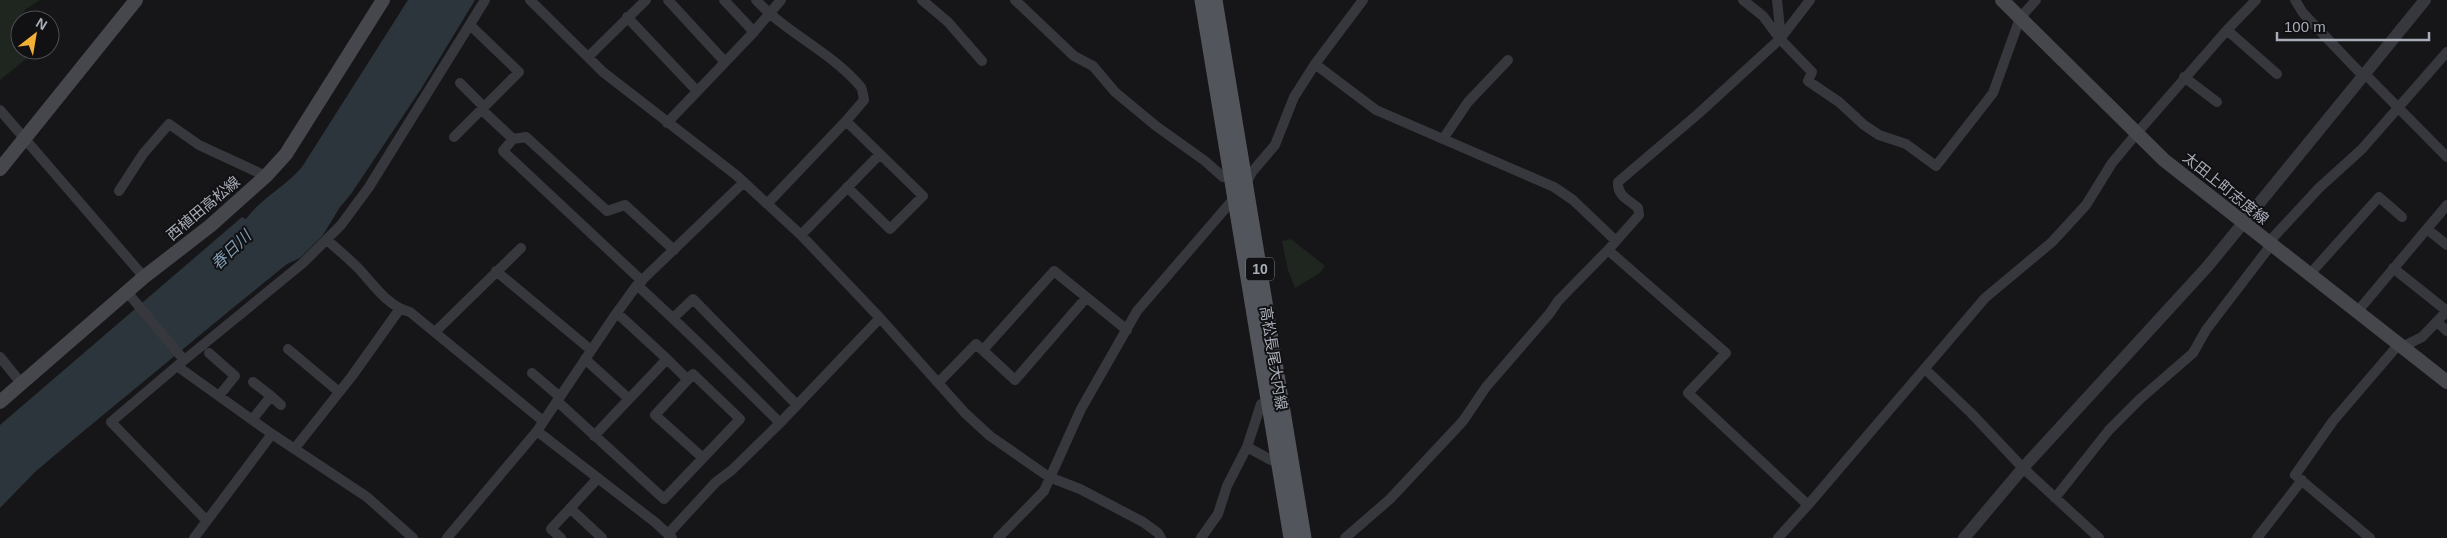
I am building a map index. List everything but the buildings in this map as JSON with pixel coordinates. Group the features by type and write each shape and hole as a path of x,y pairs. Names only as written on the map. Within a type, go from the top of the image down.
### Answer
{"main road":[{"path":"0,169 136,0"},
{"name":"西植田高松線","path":"0,402 144,277 210,226 266,176 286,154 383,0"},
{"name":"高松長尾大内線","path":"1202,0 1291,538"},
{"name":"高松長尾大内線","path":"1215,0 1304,538"},
{"name":"太田上町志度線","path":"2002,0 2164,160 2447,382"}],"street":[{"path":"207,521 111,422 303,263 327,240 354,209 369,187 485,0"},
{"path":"530,0 603,72 744,182 801,235 880,318 965,413 990,436 1049,477 1080,489 1143,522 1158,533 1161,538"},
{"path":"588,57 646,0"},
{"path":"668,0 725,62"},
{"path":"724,0 754,32"},
{"path":"756,0 769,14 818,49 861,87 864,100 767,204"},
{"path":"667,123 754,32 781,0"},
{"path":"922,0 948,22 982,61"},
{"path":"1015,0 1074,56 1093,66 1116,92 1156,126 1206,161 1223,177 1231,176"},
{"path":"998,538 1044,491 1082,409 1137,311 1246,185 1252,172 1275,145 1294,97 1315,64 1363,0"},
{"path":"1743,0 1763,16 1812,72 1808,81 1839,102 1864,125 1879,135 1906,144 1936,166 1993,93 2020,18 2036,0"},
{"path":"1777,0 1780,34"},
{"path":"1345,538 1390,499 1463,420 1486,387 1550,313 1558,301 1608,250 1640,211 1621,195 1618,189 1618,182 1698,114 1780,34 1810,0"},
{"path":"1778,538 1985,298 2052,242 2086,206 2112,163 2137,132 2256,0"},
{"path":"2295,0 2303,13 2447,157"},
{"path":"1964,538 2023,468 2185,292 2425,0"},
{"path":"627,17 697,91"},
{"path":"454,137 519,72 470,25"},
{"path":"2227,30 2278,74"},
{"path":"2055,498 2109,430 2140,399 2173,373 2193,353 2206,330 2270,244 2319,188 2362,149 2447,52"},
{"path":"1442,139 1468,102 1508,60"},
{"path":"1315,64 1376,110 1554,187 1573,200 1616,241"},
{"path":"2184,78 2217,102"},
{"path":"460,83 514,139"},
{"path":"0,110 144,277"},
{"path":"846,121 923,196 890,229 847,187"},
{"path":"119,191 143,154 169,124 199,145 266,176"},
{"path":"674,250 625,205 607,211 526,137 514,139 503,151 640,283 780,423"},
{"path":"801,235 880,154"},
{"path":"447,538 537,431 588,354 640,283 744,182"},
{"path":"2309,275 2379,197 2402,217"},
{"path":"2357,312 2447,205"},
{"path":"2427,229 2447,245"},
{"path":"327,240 399,310 410,312 543,421"},
{"path":"435,332 521,248"},
{"path":"1608,250 1726,352 1688,393 1808,505"},
{"path":"2370,538 2295,475 2328,429 2400,345 2422,337 2447,311 2393,268"},
{"path":"496,271 588,354 628,398"},
{"path":"983,350 1054,271 1127,330"},
{"path":"127,292 181,363 218,396 367,497 413,538"},
{"path":"938,383 976,344 1015,380 1086,298"},
{"path":"673,318 694,299 796,404"},
{"path":"295,448 340,392 399,310"},
{"path":"617,313 687,380"},
{"path":"537,431 670,536 716,482 732,470 780,423 796,404 880,318"},
{"path":"2437,322 2447,331"},
{"path":"288,349 340,392"},
{"path":"209,354 235,376 218,396"},
{"path":"0,356 21,383"},
{"path":"594,436 667,359"},
{"path":"1925,369 1972,414 2023,468 2099,538"},
{"path":"532,373 594,436 664,499 703,458 740,419 692,374 654,415 703,458"},
{"path":"253,382 282,405"},
{"path":"252,420 271,396"},
{"path":"1201,538 1218,514 1227,486 1247,447 1261,404 1269,402"},
{"path":"194,538 272,434"},
{"path":"1247,447 1270,460 1278,461"},
{"path":"561,538 551,529 598,478"},
{"path":"2257,538 2302,480"},
{"path":"570,508 602,538"}],"shaded area":[{"path":"0,0 40,0 25,10 10,10 10,60 25,60 0,80"},
{"path":"1291,239 1325,266 1320,273 1295,288 1288,270 1282,241"}],"water":[{"name":"春日川","path":"408,0 475,0 421,89 323,235 300,258 287,264 74,439 35,472 0,508 0,425 242,217 246,219 302,167"}]}
